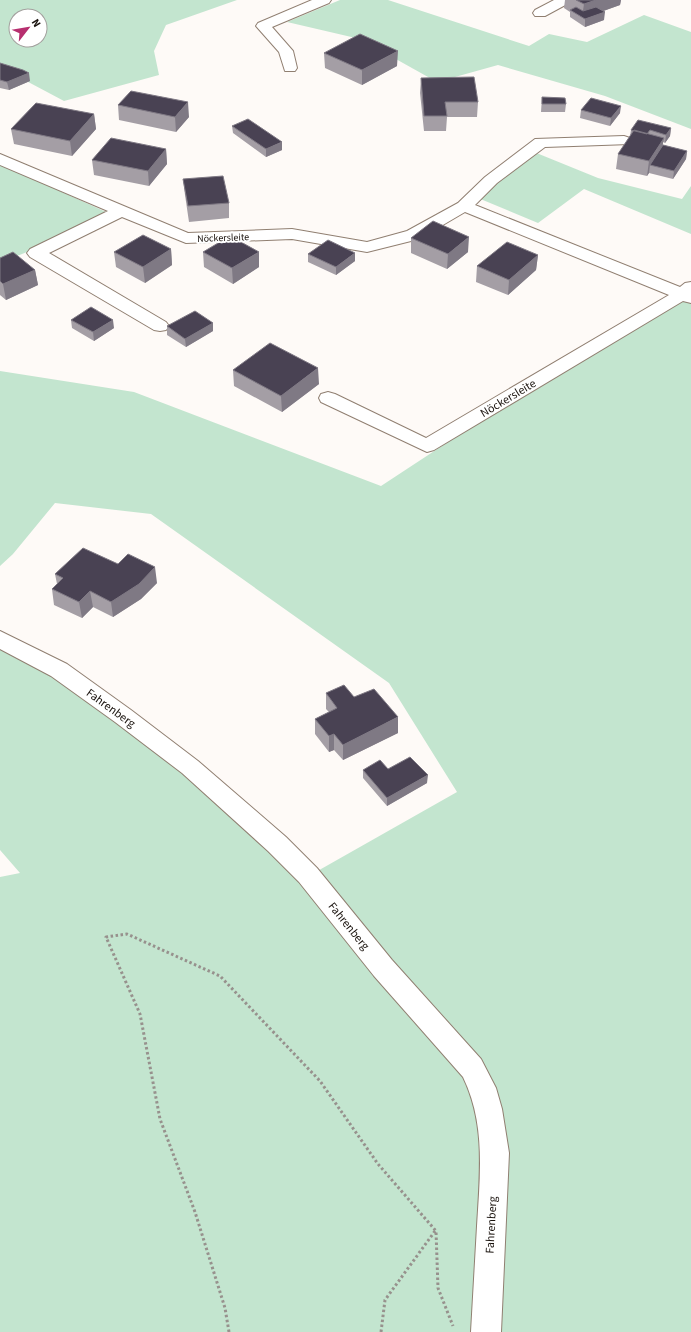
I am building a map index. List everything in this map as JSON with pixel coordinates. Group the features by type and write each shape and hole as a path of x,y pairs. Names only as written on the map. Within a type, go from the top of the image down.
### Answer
{"street":[{"path":"290,68 286,51 263,26 324,0"},
{"path":"540,13 564,0"},
{"name":"Nöckersleite","path":"0,158 120,211 186,238 292,234 367,247 413,235 464,206 491,180 541,142 624,141"},
{"name":"Nöckersleite","path":"464,206 688,293"},
{"path":"120,211 36,253 160,326"},
{"name":"Nöckersleite","path":"328,398 427,446 688,293"},
{"name":"Fahrenberg","path":"0,639 59,670 123,716 190,767 277,844 308,875 383,968 472,1068 482,1088 488,1109 495,1154 486,1332"}],"path":[{"path":"229,1332 225,1308 195,1212 160,1119 140,1014 106,937 127,934 220,976 320,1081 378,1164 436,1231 438,1288 456,1332"},
{"path":"381,1332 385,1300 436,1231"}],"green space":[{"path":"0,0 237,0 166,25 154,51 159,75 64,101 0,67"},
{"path":"340,0 388,0 529,46 549,34 587,42 644,15 691,32 691,129 605,96 498,65 437,82 360,39 287,22"},
{"path":"534,152 598,178 682,199 691,186 691,234 584,189 538,223 478,198"},
{"path":"0,164 115,216 0,263"},
{"path":"673,294 691,303 691,1332 499,1332 493,1110 314,873 457,792 389,683 151,514 55,503 13,554 0,566 0,371 134,392 381,486"},
{"path":"0,643 119,720 267,841 468,1070 483,1109 480,1332 0,1332 0,877 20,873 0,850"}],"building":[{"path":"576,0 596,0 584,4"},
{"path":"576,7 583,11 596,7 605,12 585,19 570,10"},
{"path":"360,34 398,51 362,70 324,53"},
{"path":"0,63 29,73 7,82 0,80"},
{"path":"474,77 478,102 445,102 447,116 424,116 421,78"},
{"path":"131,91 188,102 175,117 118,105"},
{"path":"542,97 565,98 566,104 542,104"},
{"path":"591,98 621,106 611,118 581,110"},
{"path":"36,103 94,114 70,141 11,129"},
{"path":"248,119 282,142 266,149 232,126"},
{"path":"638,120 671,128 666,135 650,130 647,134 631,130"},
{"path":"634,130 664,138 649,161 618,154"},
{"path":"111,138 166,149 148,171 92,160"},
{"path":"663,145 687,151 674,171 650,165"},
{"path":"223,176 229,203 188,206 183,179"},
{"path":"433,221 469,237 448,254 411,238"},
{"path":"143,235 171,249 143,267 114,252"},
{"path":"230,236 259,252 232,268 203,252"},
{"path":"328,240 355,253 336,267 308,254"},
{"path":"507,242 538,255 509,280 477,266"},
{"path":"13,252 35,270 3,284 0,281 0,258"},
{"path":"91,307 113,320 93,332 71,320"},
{"path":"195,311 213,323 185,339 167,326"},
{"path":"270,343 318,368 281,396 233,370"},
{"path":"83,548 118,564 128,554 155,567 139,584 111,602 90,591 79,602 52,589 63,578 55,574"},
{"path":"344,685 354,697 374,689 398,717 343,745 334,734 329,736 315,719 337,708 326,693"},
{"path":"410,757 428,775 387,798 363,770 380,760 388,769"}]}
